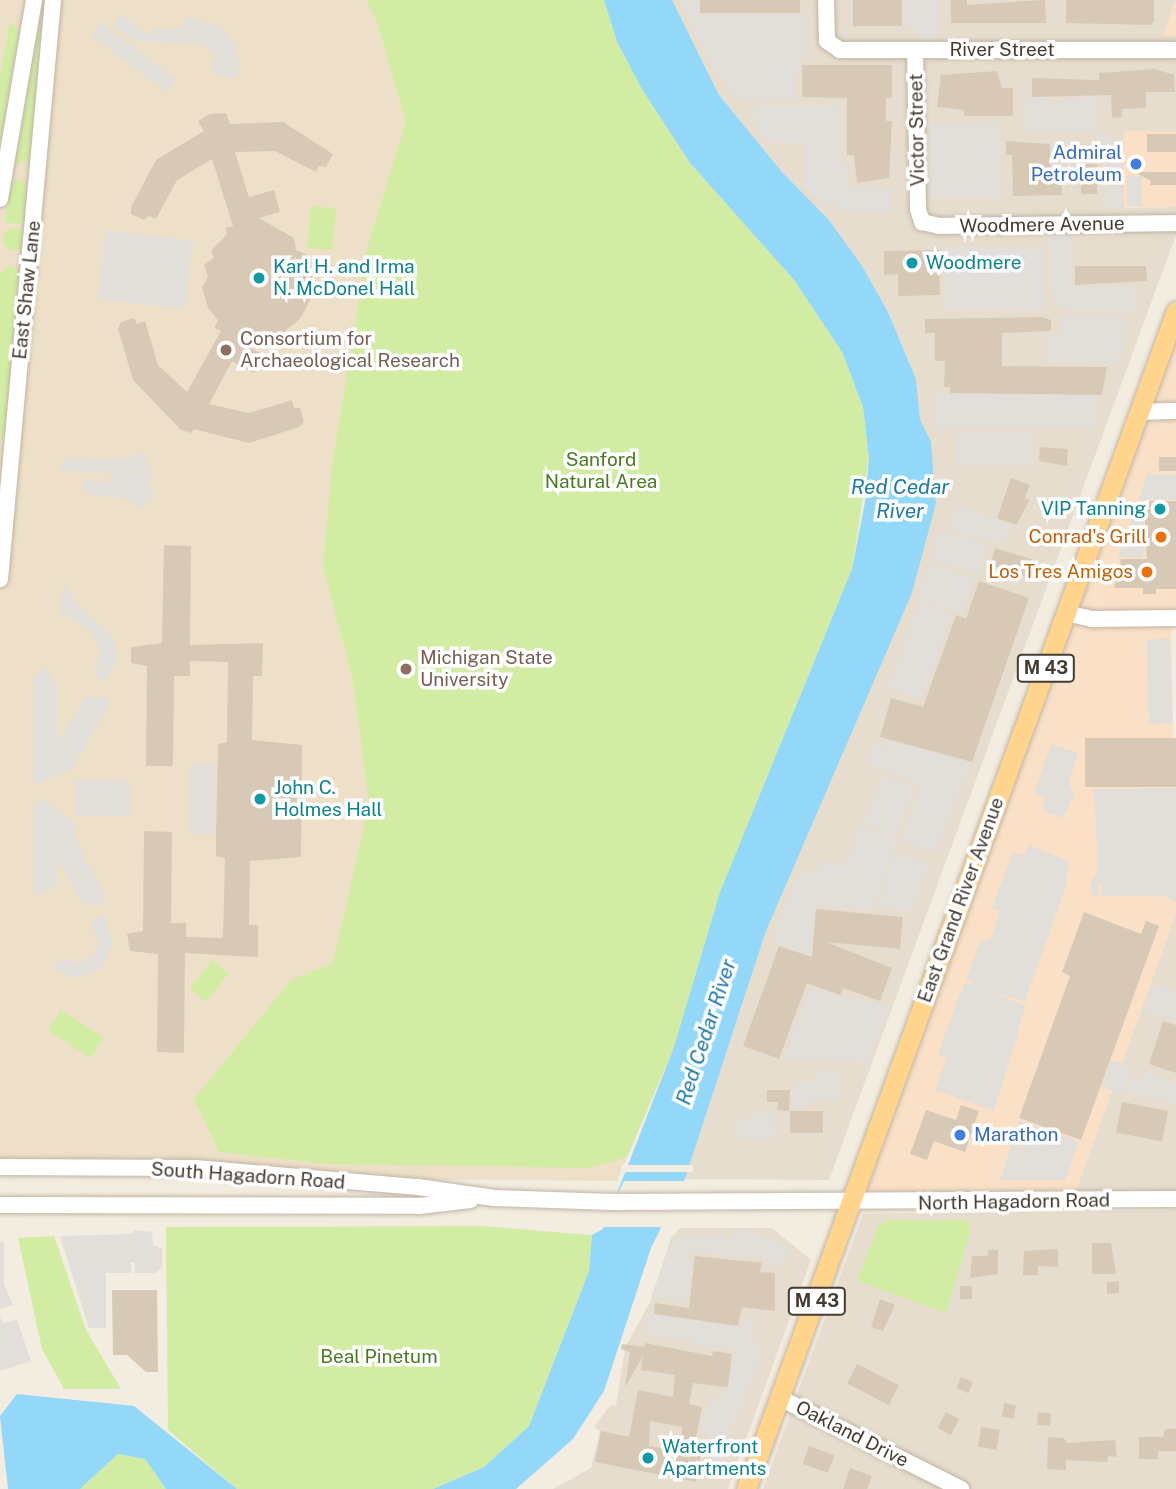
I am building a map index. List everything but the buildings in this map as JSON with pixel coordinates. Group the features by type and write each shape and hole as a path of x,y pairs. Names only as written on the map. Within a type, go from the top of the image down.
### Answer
{"main road":[{"name":"East Grand River Avenue","path":"746,1489 1176,311"}],"street":[{"path":"0,199 34,0"},
{"name":"East Shaw Lane","path":"0,579 5,470 53,0"},
{"name":"River Street","path":"826,0 829,46 915,51 1176,50"},
{"name":"Victor Street","path":"915,51 918,209"},
{"name":"Woodmere Avenue","path":"918,209 922,222 930,225 1176,223"},
{"path":"1139,412 1176,411"},
{"path":"1066,613 1092,619 1176,618"},
{"name":"South Hagadorn Road","path":"0,1167 195,1168 418,1187 494,1198 852,1204"},
{"name":"South Hagadorn Road","path":"0,1205 419,1206 494,1198"},
{"name":"North Hagadorn Road","path":"852,1204 1176,1199"},
{"name":"Oakland Drive","path":"780,1398 961,1489"}],"shaded area":[{"name":"Michigan State University","path":"0,0 604,0 720,892 674,1047 617,1181 394,1179 0,1160"},
{"path":"672,0 1176,0 1163,36 1176,36 1176,131 1124,133 1125,208 1176,207 1176,235 829,1180 685,1179 766,931 936,503 931,442 920,419 916,379 888,312 829,220 782,172 719,95"},
{"path":"680,0 699,0 703,16 805,14 805,56 800,59 801,72 795,73 795,100 737,101 704,54"},
{"path":"903,0 940,0 940,39 915,39 915,26 903,26"},
{"path":"1176,0 1176,36 1163,36"},
{"path":"121,14 148,35 155,29 183,29 181,22 186,17 220,26 236,46 240,68 236,79 212,73 214,55 204,45 134,40 113,25"},
{"path":"101,23 176,80 166,92 91,36"},
{"path":"1026,97 1050,97 1050,106 1059,106 1059,99 1096,98 1096,132 1026,133"},
{"path":"754,105 839,106 840,164 848,165 848,188 892,189 892,213 838,211 838,203 821,203 803,187 803,143 769,142 754,123"},
{"path":"929,123 1000,123 1000,198 929,198"},
{"path":"1124,131 1176,131 1176,207 1124,207"},
{"path":"1096,134 1110,134 1111,142 1122,142 1123,208 1105,208 1104,157 1097,157"},
{"path":"1050,142 1072,142 1072,173 1050,173"},
{"path":"1127,176 1142,176 1142,206 1127,206"},
{"path":"106,230 193,241 185,309 98,298"},
{"path":"1049,235 1071,235 1071,287 1138,287 1137,312 1078,312 1058,305 1049,285"},
{"path":"943,248 1044,248 1044,310 943,310"},
{"path":"1060,315 1125,316 1124,351 1118,363 1048,363 1048,335 1060,335"},
{"path":"1176,322 1176,617 1171,617 1176,913 1073,1199 854,1202"},
{"path":"1022,392 1022,397 1030,397 1031,392 1096,395 1096,429 934,429 934,393"},
{"path":"955,433 1034,433 1034,465 955,465"},
{"path":"144,453 149,469 118,473 154,470 148,482 155,495 142,509 126,499 88,494 83,489 84,480 109,482 112,473 61,471 62,462 69,457 118,460"},
{"path":"1147,475 1176,475 1176,500 1138,500"},
{"path":"957,505 1010,525 1005,544 951,531"},
{"path":"1132,518 1144,518 1143,558 1118,557"},
{"path":"939,531 987,544 980,573 931,560"},
{"path":"930,563 974,579 962,614 917,598"},
{"path":"63,581 75,602 114,638 118,659 105,683 93,675 100,652 93,634 73,618 61,617"},
{"path":"920,601 953,613 921,700 888,688"},
{"path":"1170,639 1173,723 1149,724 1146,640"},
{"path":"46,667 57,688 57,736 62,736 85,697 109,697 110,702 73,769 37,784 33,781 33,678"},
{"path":"888,740 971,763 935,852 901,840 921,784 865,764 873,744 885,748"},
{"path":"1051,744 1079,753 1069,782 1074,795 1063,818 1043,811 1045,798 1034,793"},
{"path":"190,764 216,764 216,834 190,834"},
{"path":"883,775 915,787 896,837 864,824"},
{"path":"76,780 130,780 130,816 76,816"},
{"path":"1176,788 1176,903 1165,896 1102,896 1102,884 1098,885 1097,896 1093,896 1090,886 1098,869 1094,789"},
{"path":"43,798 71,820 84,858 106,894 103,906 81,902 61,865 57,865 57,886 36,895 33,891 33,809"},
{"path":"858,826 897,839 872,911 816,905 810,956 771,941 798,872 817,873 821,860 847,867"},
{"path":"1028,845 1069,861 1066,886 1025,1001 987,991 1026,1006 994,1111 935,1090 946,1060 938,1053 964,984 974,984 966,979 981,940 990,940 998,919 999,910 992,908 1012,854 1024,855"},
{"path":"895,853 929,864 912,911 877,908"},
{"path":"1176,913 1176,1198 1073,1199"},
{"path":"103,914 114,944 101,969 75,978 51,968 62,958 76,963 93,956 99,943 90,923"},
{"path":"1154,984 1176,991 1176,1022 1145,1011"},
{"path":"809,989 889,1005 869,1062 783,1060"},
{"path":"1111,1060 1133,1068 1123,1094 1101,1086"},
{"path":"818,1071 839,1071 839,1101 805,1101 805,1110 793,1110 793,1086 798,1081 816,1082"},
{"path":"1141,1071 1176,1083 1176,1104 1127,1093 1132,1077 1142,1081"},
{"path":"773,1112 774,1139 738,1139 738,1119 750,1119 750,1113"},
{"path":"1019,1120 1079,1141 1065,1180 1000,1180"},
{"path":"1176,1210 1176,1489 763,1489 863,1214"},
{"path":"680,1228 772,1228 811,1260 728,1489 553,1489 591,1468 600,1431 594,1426 611,1405 616,1406 625,1348 651,1300 671,1238"},
{"path":"134,1230 152,1232 153,1245 162,1249 162,1267 156,1273 135,1273 135,1263 131,1262 131,1273 106,1273 106,1328 89,1328 60,1236 132,1234"},
{"path":"732,1230 750,1231 791,1248 776,1267 761,1257 746,1255 745,1259 693,1251 688,1260 693,1261 688,1301 651,1297 673,1238 724,1236 729,1241"},
{"path":"0,1242 4,1242 4,1284 13,1305 0,1309"},
{"path":"653,1305 754,1320 754,1343 763,1348 733,1428 724,1427 732,1434 720,1438 729,1443 726,1452 716,1451 725,1455 722,1461 702,1456 709,1435 699,1429 710,1399 720,1402 739,1342 734,1351 724,1349 724,1339 721,1349 691,1343 690,1332 687,1342 642,1333 645,1314 651,1315"},
{"path":"0,1317 3,1323 17,1320 31,1361 0,1371"}],"green space":[{"name":"Sanford Natural Area","path":"366,0 604,0 617,42 643,91 690,163 794,280 842,352 863,407 869,458 852,569 720,892 674,1047 627,1157 589,1168 327,1164 219,1152 194,1099 291,980 333,963 369,805 353,680 323,566 332,467 367,249 406,122 377,22"},
{"path":"10,21 19,31 0,146 0,75"},
{"path":"42,25 32,157 19,164 14,161 37,27"},
{"path":"18,179 29,186 26,225 5,222 10,186"},
{"path":"311,206 336,208 332,250 307,248"},
{"path":"14,228 22,231 25,239 22,247 14,250 6,247 3,239 6,231"},
{"path":"9,265 21,272 7,422 0,443 0,274"},
{"path":"212,960 229,973 207,1002 190,990"},
{"path":"61,1010 104,1038 91,1058 48,1030"},
{"path":"888,1220 968,1220 970,1232 946,1313 857,1281 879,1224"},
{"name":"Beal Pinetum","path":"482,1226 592,1235 589,1271 529,1426 484,1467 433,1489 237,1489 168,1430 166,1227"},
{"path":"54,1236 86,1330 121,1389 64,1389 42,1349 18,1238"},
{"path":"118,1454 145,1459 166,1489 80,1489"}],"water":[{"name":"Red Cedar River","path":"604,0 672,0 719,95 782,172 829,220 862,266 888,312 916,379 920,419 931,442 936,503 912,593 766,931 685,1179 651,1248 604,1391 573,1439 516,1489 433,1489 484,1467 529,1426 589,1271 592,1235 603,1229 674,1047 720,892 852,569 865,502 869,458 863,407 842,352 794,280 690,163 643,91 617,42"},
{"path":"17,1394 134,1406 237,1489 166,1489 145,1459 118,1454 80,1489 8,1489 0,1416"}],"pier":[{"path":"621,1165 693,1165 693,1172 621,1172"},
{"path":"624,1181 688,1181 665,1227 601,1227"}],"place":[{"name":"Admiral Petroleum","path":"1136,164"},
{"name":"Woodmere","path":"912,263"},
{"name":"Karl H. and Irma N. McDonel Hall","path":"259,278"},
{"name":"Consortium for Archaeological Research","path":"226,350"},
{"name":"VIP Tanning","path":"1160,509"},
{"name":"Conrad's Grill","path":"1161,537"},
{"name":"Los Tres Amigos","path":"1147,572"},
{"name":"Michigan State University","path":"406,669"},
{"name":"John C. Holmes Hall","path":"260,799"},
{"name":"Marathon","path":"960,1135"},
{"name":"Waterfront Apartments","path":"648,1458"}]}
